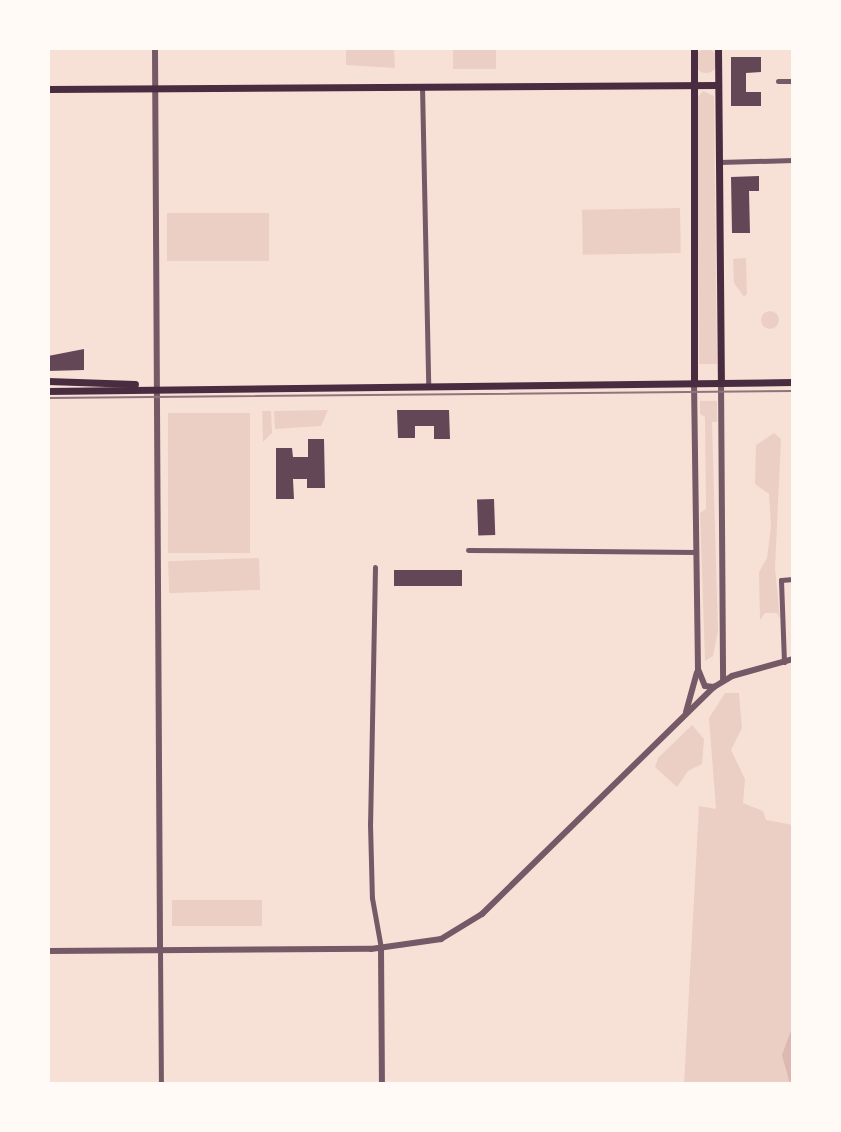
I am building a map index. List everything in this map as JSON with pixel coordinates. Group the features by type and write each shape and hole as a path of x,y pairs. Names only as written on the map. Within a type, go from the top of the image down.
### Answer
{"main road":[{"path":"694,48 694,381"},
{"path":"718,48 721,381"},
{"path":"48,89 718,85"},
{"path":"48,381 153,386"},
{"path":"48,391 153,386 793,382"}],"street":[{"path":"155,48 153,386 161,1084"},
{"path":"778,81 793,81"},
{"path":"422,86 428,384"},
{"path":"719,162 793,160"},
{"path":"686,712 698,669 694,381"},
{"path":"721,381 723,680"},
{"path":"468,550 696,552"},
{"path":"375,567 370,824 372,898 381,948 382,1084"},
{"path":"784,662 781,580 793,579"},
{"path":"48,951 381,948 430,943 482,914 714,687 723,680 793,659"},
{"path":"698,669 705,686 714,687"}],"shaded area":[{"path":"346,48 394,48 395,68 346,65"},
{"path":"453,48 496,48 496,69 453,69"},
{"path":"706,49 714,53 718,61 714,69 706,73 698,69 694,61 698,53"},
{"path":"703,91 714,96 717,364 699,364 697,98"},
{"path":"680,208 681,253 583,255 582,210"},
{"path":"167,213 269,213 269,261 167,261"},
{"path":"746,258 747,294 744,297 734,283 733,259"},
{"path":"770,311 779,320 770,329 761,320"},
{"path":"700,401 717,401 717,422 712,422 718,631 713,656 705,661 700,513 706,509 705,417 700,414"},
{"path":"328,410 321,426 275,429 274,411"},
{"path":"262,411 271,411 272,433 263,442"},
{"path":"168,413 250,413 250,553 168,553"},
{"path":"774,433 781,439 775,568 780,619 777,613 765,613 760,620 759,572 767,558 771,526 769,494 755,484 756,445"},
{"path":"259,558 260,590 169,593 168,561"},
{"path":"725,693 739,693 742,728 731,750 745,779 743,803 763,811 766,820 793,825 793,1084 684,1084 699,806 716,809 709,718"},
{"path":"692,725 704,739 702,764 688,771 677,787 655,767 658,758"},
{"path":"172,900 262,900 262,926 172,926"},
{"path":"793,1025 793,1084 790,1084 782,1055"}],"building":[{"path":"731,57 761,57 761,72 746,73 746,92 761,92 761,106 731,106"},
{"path":"759,176 759,191 749,191 750,233 732,233 731,177"},
{"path":"84,349 84,370 48,371 48,356"},
{"path":"397,410 449,410 450,439 434,439 434,426 415,426 415,438 398,438"},
{"path":"308,439 324,439 325,488 307,488 307,479 293,479 294,499 276,499 276,448 292,448 293,457 308,457"},
{"path":"494,499 495,535 478,536 477,500"},
{"path":"394,570 462,570 462,586 394,586"}],"tram line":[{"path":"48,398 793,391"}]}
